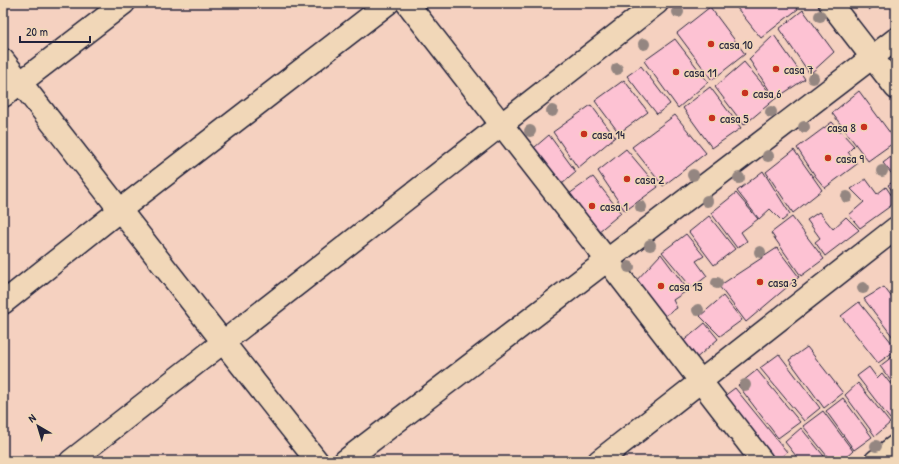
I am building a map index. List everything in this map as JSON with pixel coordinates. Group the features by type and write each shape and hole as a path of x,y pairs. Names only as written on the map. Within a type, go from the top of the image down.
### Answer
{"street":[{"path":"3,96 124,3"},
{"path":"3,303 120,210 388,3"},
{"path":"407,3 762,461"},
{"path":"72,461 657,3"},
{"path":"830,3 896,88"},
{"path":"345,461 896,39"},
{"path":"3,60 318,461"},
{"path":"599,461 896,228"},
{"path":"876,461 896,446"}],"building":[{"path":"733,3 793,3 798,9 761,38"},
{"path":"863,3 878,3 869,10"},
{"name":"casa 10","path":"710,7 745,54 712,80 677,33"},
{"path":"803,10 834,52 810,74 779,29"},
{"name":"casa 7","path":"774,35 805,79 775,99 749,59"},
{"name":"casa 11","path":"675,39 708,82 678,108 644,61"},
{"name":"casa 6","path":"744,62 775,99 744,125 715,87"},
{"path":"641,66 670,104 657,114 627,76"},
{"path":"624,80 648,112 619,133 595,101"},
{"name":"casa 5","path":"710,87 741,128 712,148 683,108"},
{"name":"casa 8","path":"859,91 896,141 868,161 832,113"},
{"name":"casa 14","path":"591,105 615,137 578,168 553,132"},
{"path":"675,115 706,153 663,186 632,147"},
{"name":"casa 9","path":"832,122 854,146 848,152 857,164 825,188 797,148"},
{"path":"549,135 576,172 555,190 528,153"},
{"name":"casa 2","path":"626,149 658,187 625,211 598,171"},
{"path":"794,150 822,190 793,213 766,172"},
{"path":"896,153 896,179 883,163"},
{"path":"763,171 790,214 782,221 770,209 759,219 737,191"},
{"name":"casa 1","path":"593,177 621,213 592,237 562,199"},
{"path":"866,179 877,194 886,187 896,202 860,228 849,215 864,202 851,189"},
{"path":"896,180 896,196 888,185"},
{"path":"736,193 758,219 741,232 747,241 737,248 711,213"},
{"path":"819,212 833,229 846,217 859,230 825,256 815,242 820,238 807,220"},
{"path":"709,216 735,249 714,265 689,232"},
{"path":"792,217 824,259 801,276 771,233"},
{"path":"686,234 704,256 696,261 707,276 692,288 662,252"},
{"name":"casa 3","path":"777,248 799,277 746,322 719,286"},
{"name":"casa 15","path":"661,254 688,290 673,300 677,308 660,319 634,283"},
{"path":"884,287 896,303 896,341 864,299"},
{"path":"723,296 742,320 720,336 700,316"},
{"path":"859,302 896,348 896,350 878,363 841,316"},
{"path":"705,323 718,339 693,361 680,344"},
{"path":"807,347 843,393 824,408 789,360"},
{"path":"779,354 820,408 804,421 760,368"},
{"path":"896,354 896,388 880,366"},
{"path":"869,367 877,378 882,373 896,391 896,415 890,419 857,376"},
{"path":"757,370 800,422 778,438 738,385"},
{"path":"858,383 890,423 875,436 845,395"},
{"path":"735,388 787,452 777,461 766,461 719,400"},
{"path":"843,398 872,437 854,450 826,411"},
{"path":"823,411 853,451 842,461 831,461 803,426"},
{"path":"801,428 828,461 800,461 785,442"}],"place":[{"name":"casa 10","path":"711,44"},
{"name":"casa 7","path":"776,69"},
{"name":"casa 11","path":"676,72"},
{"name":"casa 6","path":"745,93"},
{"name":"casa 5","path":"712,118"},
{"name":"casa 8","path":"864,127"},
{"name":"casa 14","path":"584,134"},
{"name":"casa 9","path":"828,158"},
{"name":"casa 2","path":"627,179"},
{"name":"casa 1","path":"592,206"},
{"name":"casa 3","path":"760,282"},
{"name":"casa 15","path":"661,286"}]}
